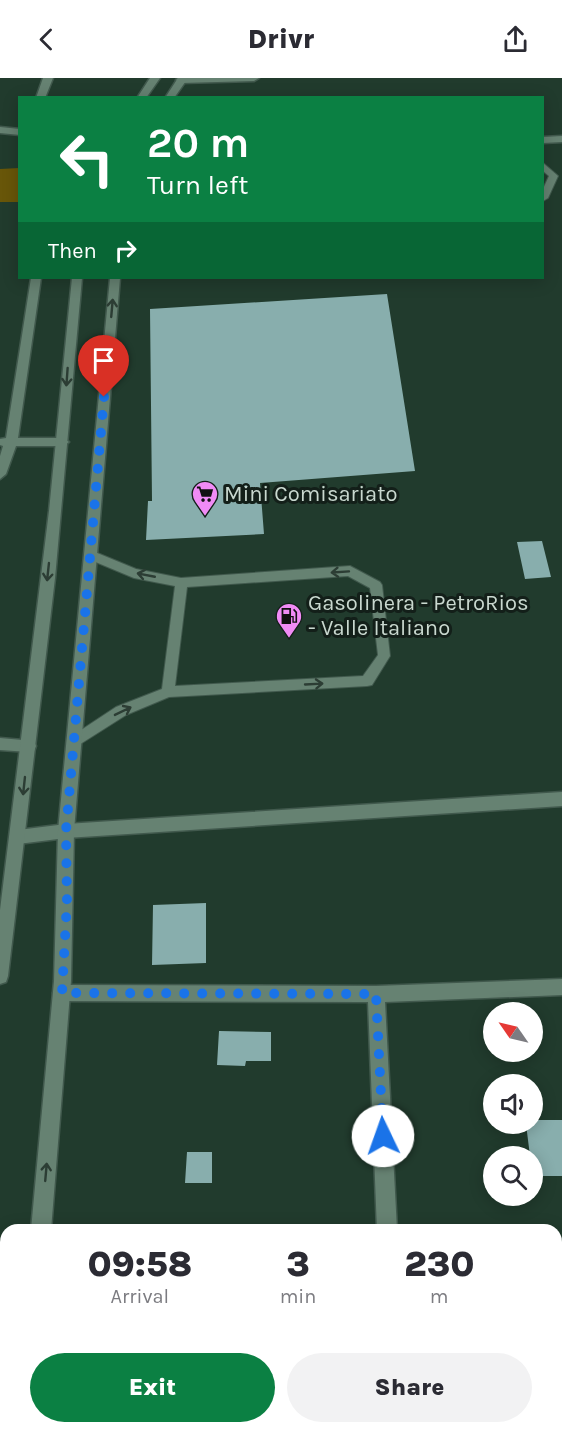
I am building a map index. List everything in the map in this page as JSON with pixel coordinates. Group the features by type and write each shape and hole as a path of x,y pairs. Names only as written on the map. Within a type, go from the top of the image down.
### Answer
{"street":[{"path":"41,96 48,78"},
{"path":"142,96 155,78"},
{"path":"170,96 182,79 254,78"},
{"path":"0,130 18,131"},
{"path":"544,140 562,139"},
{"path":"0,474 36,279"},
{"path":"0,976 63,442 76,279"},
{"path":"42,1224 62,993 67,902 66,831 115,279"},
{"path":"6,442 63,442"},
{"path":"0,744 28,746"},
{"path":"18,837 66,831 562,799"},
{"path":"62,993 376,994 562,987"},
{"path":"376,994 387,1224"}],"lane":[{"path":"544,167 554,176 544,196"},
{"path":"74,742 121,711 168,692 368,681 384,656 376,585 350,571 181,583 134,573 90,555"},
{"path":"168,692 181,583"}],"shaded area":[{"path":"18,168 18,202 0,202 0,169"}],"building":[{"path":"387,294 415,471 260,483 264,534 146,540 148,501 152,501 150,309"},
{"path":"542,541 551,577 525,579 517,542"},
{"path":"206,903 206,963 152,965 153,905"},
{"path":"219,1031 271,1032 271,1061 246,1061 245,1066 217,1065"},
{"path":"543,1120 562,1120 562,1176 543,1176 543,1146 529,1146 527,1134 543,1134"},
{"path":"187,1152 212,1152 212,1183 185,1183"}],"place":[{"name":"Mini Comisariato","path":"205,517"},
{"name":"Gasolinera - PetroRios - Valle Italiano","path":"289,639"}],"route":[{"path":"104,397 66,831 67,902 62,993 376,994 383,1136"}]}
